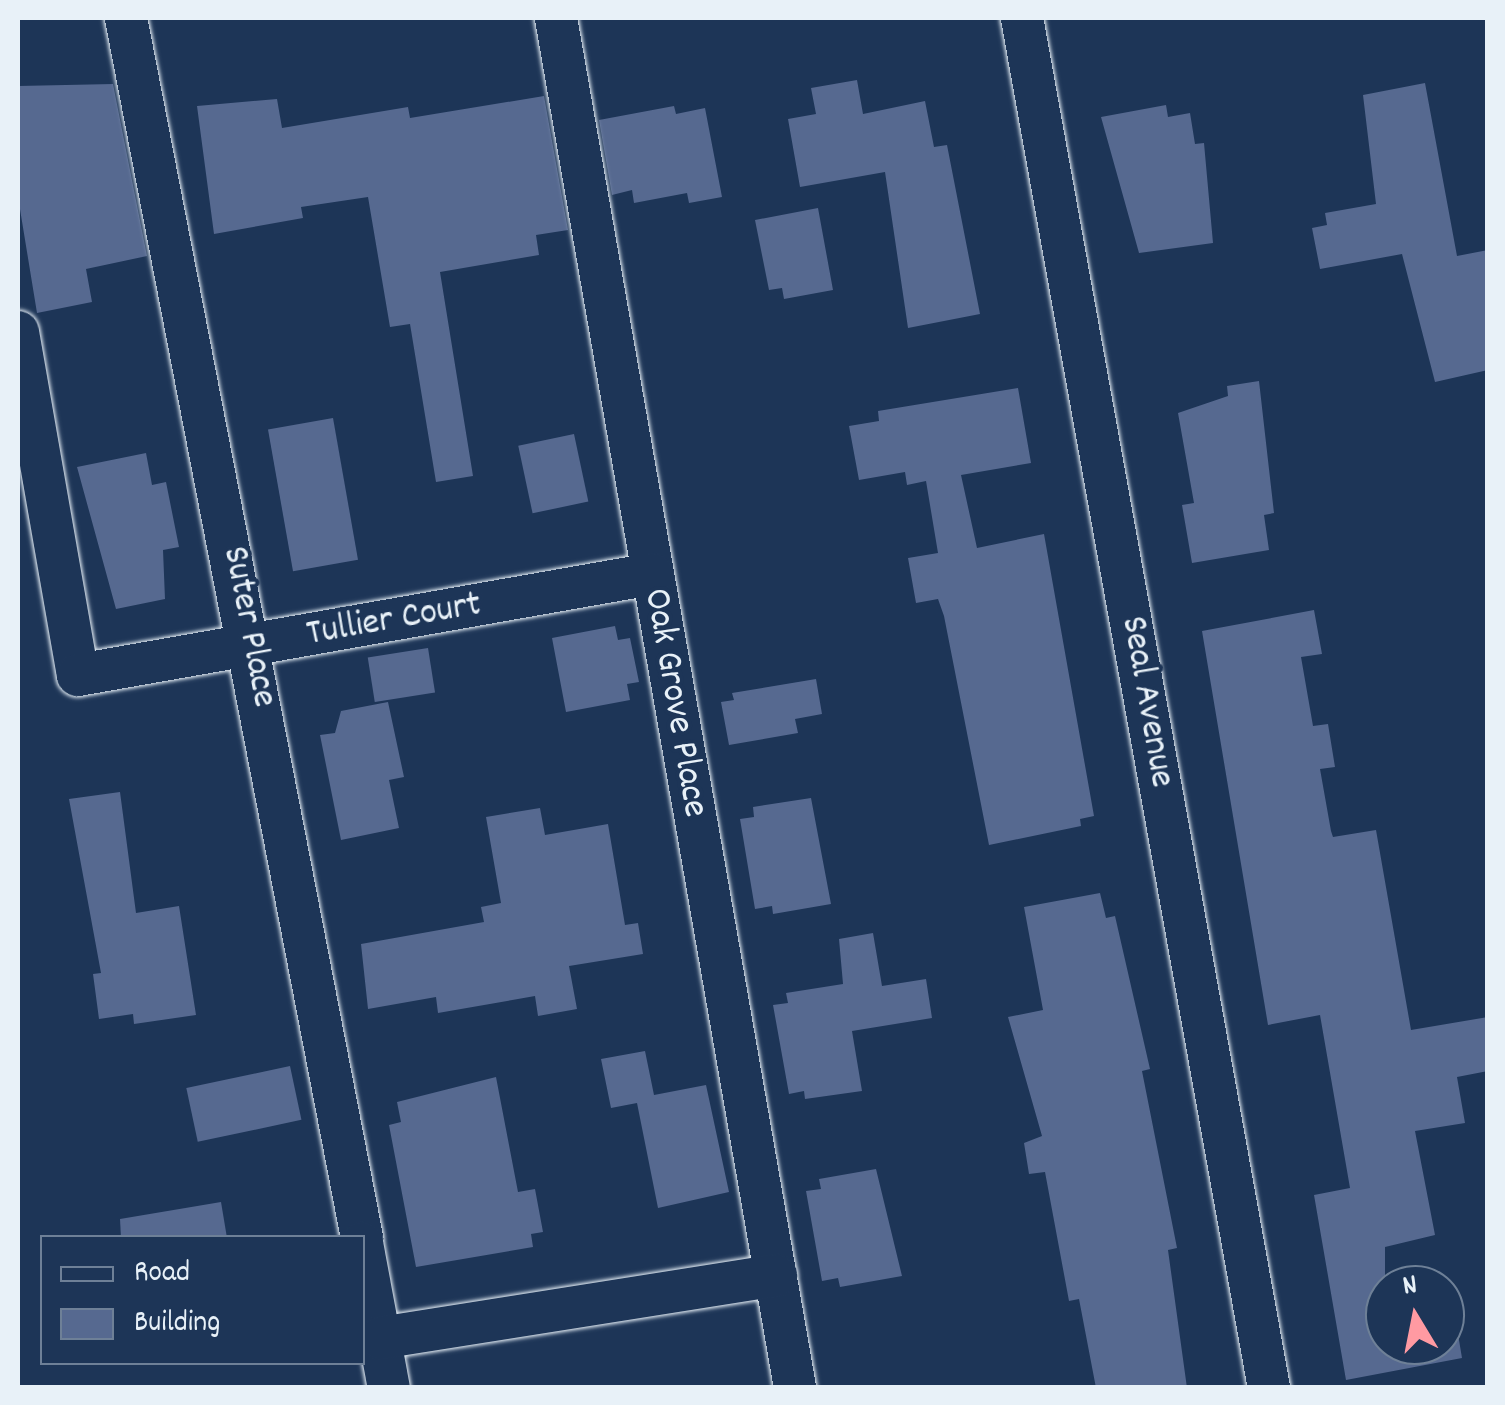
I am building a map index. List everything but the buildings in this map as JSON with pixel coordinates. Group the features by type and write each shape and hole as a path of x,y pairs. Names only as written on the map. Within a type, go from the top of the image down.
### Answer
{"street":[{"name":"Suter Place","path":"126,18 252,646 361,1235"},
{"name":"Oak Grove Place","path":"556,18 795,1388"},
{"name":"Seal Avenue","path":"1022,18 1270,1388"},
{"name":"Tullier Court","path":"18,332 78,675 652,574"},
{"name":"Suter Place","path":"365,1256 390,1388"},
{"path":"380,1338 776,1275"}]}
